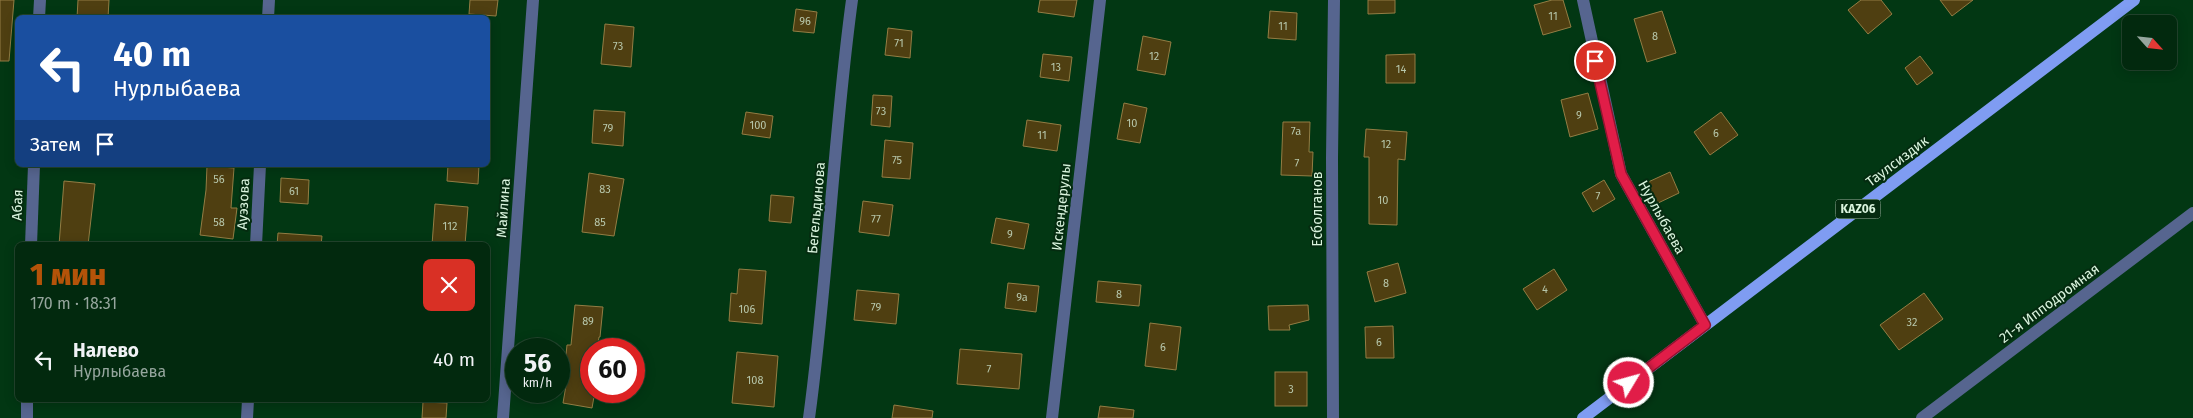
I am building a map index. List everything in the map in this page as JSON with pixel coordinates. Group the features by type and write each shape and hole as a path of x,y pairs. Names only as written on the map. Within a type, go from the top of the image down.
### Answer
{"main road":[{"name":"Таулсиздик","path":"1583,418 2134,0"}],"street":[{"path":"39,15 40,0"},
{"path":"268,15 269,0"},
{"name":"Майлина","path":"503,418 533,0"},
{"name":"Бегельдинова","path":"809,418 817,365 844,60 852,0"},
{"name":"Искендерулы","path":"1052,418 1100,0"},
{"name":"Есболганов","path":"1333,418 1332,158 1334,0"},
{"name":"Нурлыбаева","path":"1583,0 1621,174 1705,325"},
{"name":"Абая","path":"31,242 34,167"},
{"name":"Ауэзова","path":"256,242 260,167"},
{"name":"21-я Ипподромная","path":"1922,418 2193,212"},
{"path":"27,402 27,418"},
{"path":"247,418 248,402"}],"building":[{"path":"0,0 14,0 9,61 0,61"},
{"path":"78,0 109,0 108,15 77,15"},
{"path":"470,0 498,0 496,16 469,14"},
{"path":"1040,0 1077,0 1074,17 1038,12"},
{"path":"1368,0 1395,0 1395,13 1368,14"},
{"path":"1552,0 1563,0 1571,27 1543,35 1534,5"},
{"path":"1861,0 1881,0 1892,14 1868,34 1848,10"},
{"path":"1940,0 1973,0 1952,16"},
{"path":"796,9 817,12 814,33 793,31"},
{"path":"1270,11 1297,13 1296,40 1268,38"},
{"path":"1662,11 1676,53 1647,62 1634,19"},
{"path":"605,24 634,27 631,67 601,64"},
{"path":"888,28 912,31 910,58 885,55"},
{"path":"1143,36 1171,42 1165,75 1137,70"},
{"path":"1043,54 1072,57 1069,81 1040,77"},
{"path":"1415,54 1415,83 1386,83 1386,55"},
{"path":"1920,56 1933,73 1917,85 1905,68"},
{"path":"1588,93 1598,129 1570,137 1561,100"},
{"path":"873,95 892,96 890,127 871,125"},
{"path":"1124,103 1147,108 1140,143 1117,139"},
{"path":"594,110 625,112 623,146 592,143"},
{"path":"746,112 773,116 770,138 742,134"},
{"path":"1721,112 1738,135 1710,155 1694,132"},
{"path":"1027,120 1061,125 1057,151 1023,146"},
{"path":"1283,122 1310,122 1309,152 1313,152 1312,176 1281,175"},
{"path":"1366,129 1407,132 1405,160 1398,159 1397,225 1369,224 1369,157 1364,157"},
{"path":"885,140 913,143 910,179 882,177"},
{"path":"207,167 234,168 231,208 237,208 233,239 200,235"},
{"path":"448,167 479,167 478,184 447,181"},
{"path":"1670,172 1679,193 1656,204 1646,183"},
{"path":"589,173 624,179 614,236 582,232"},
{"path":"281,178 309,180 308,204 280,202"},
{"path":"1604,180 1615,199 1593,212 1582,193"},
{"path":"64,181 95,184 88,242 59,242"},
{"path":"771,195 794,197 791,223 769,221"},
{"path":"863,201 893,205 889,236 859,232"},
{"path":"435,204 468,207 465,242 432,242"},
{"path":"996,218 1029,224 1024,249 991,243"},
{"path":"278,233 322,236 321,242 277,242"},
{"path":"1398,263 1406,293 1375,302 1367,272"},
{"path":"739,269 766,271 762,324 729,321 731,293 737,294"},
{"path":"1554,269 1567,290 1537,310 1523,289"},
{"path":"1098,281 1141,285 1139,306 1096,302"},
{"path":"1008,283 1039,286 1036,312 1005,308"},
{"path":"857,290 899,294 896,324 854,320"},
{"path":"1924,293 1943,319 1899,350 1880,325"},
{"path":"575,305 603,307 600,337 580,338 580,403 593,403 592,408 563,403 570,403 571,345"},
{"path":"1308,305 1309,320 1289,325 1290,330 1269,330 1268,306"},
{"path":"1150,323 1181,327 1176,370 1145,366"},
{"path":"1393,326 1394,358 1366,358 1365,327"},
{"path":"960,349 1022,354 1019,389 957,384"},
{"path":"737,352 778,356 774,407 732,403"},
{"path":"1275,372 1307,372 1307,406 1275,406"},
{"path":"423,402 447,403 446,418 422,418"},
{"path":"894,405 933,411 932,418 892,418"},
{"path":"1100,406 1134,410 1133,418 1098,418"}],"route":[{"path":"1595,61 1621,174 1705,325 1629,383"}]}
